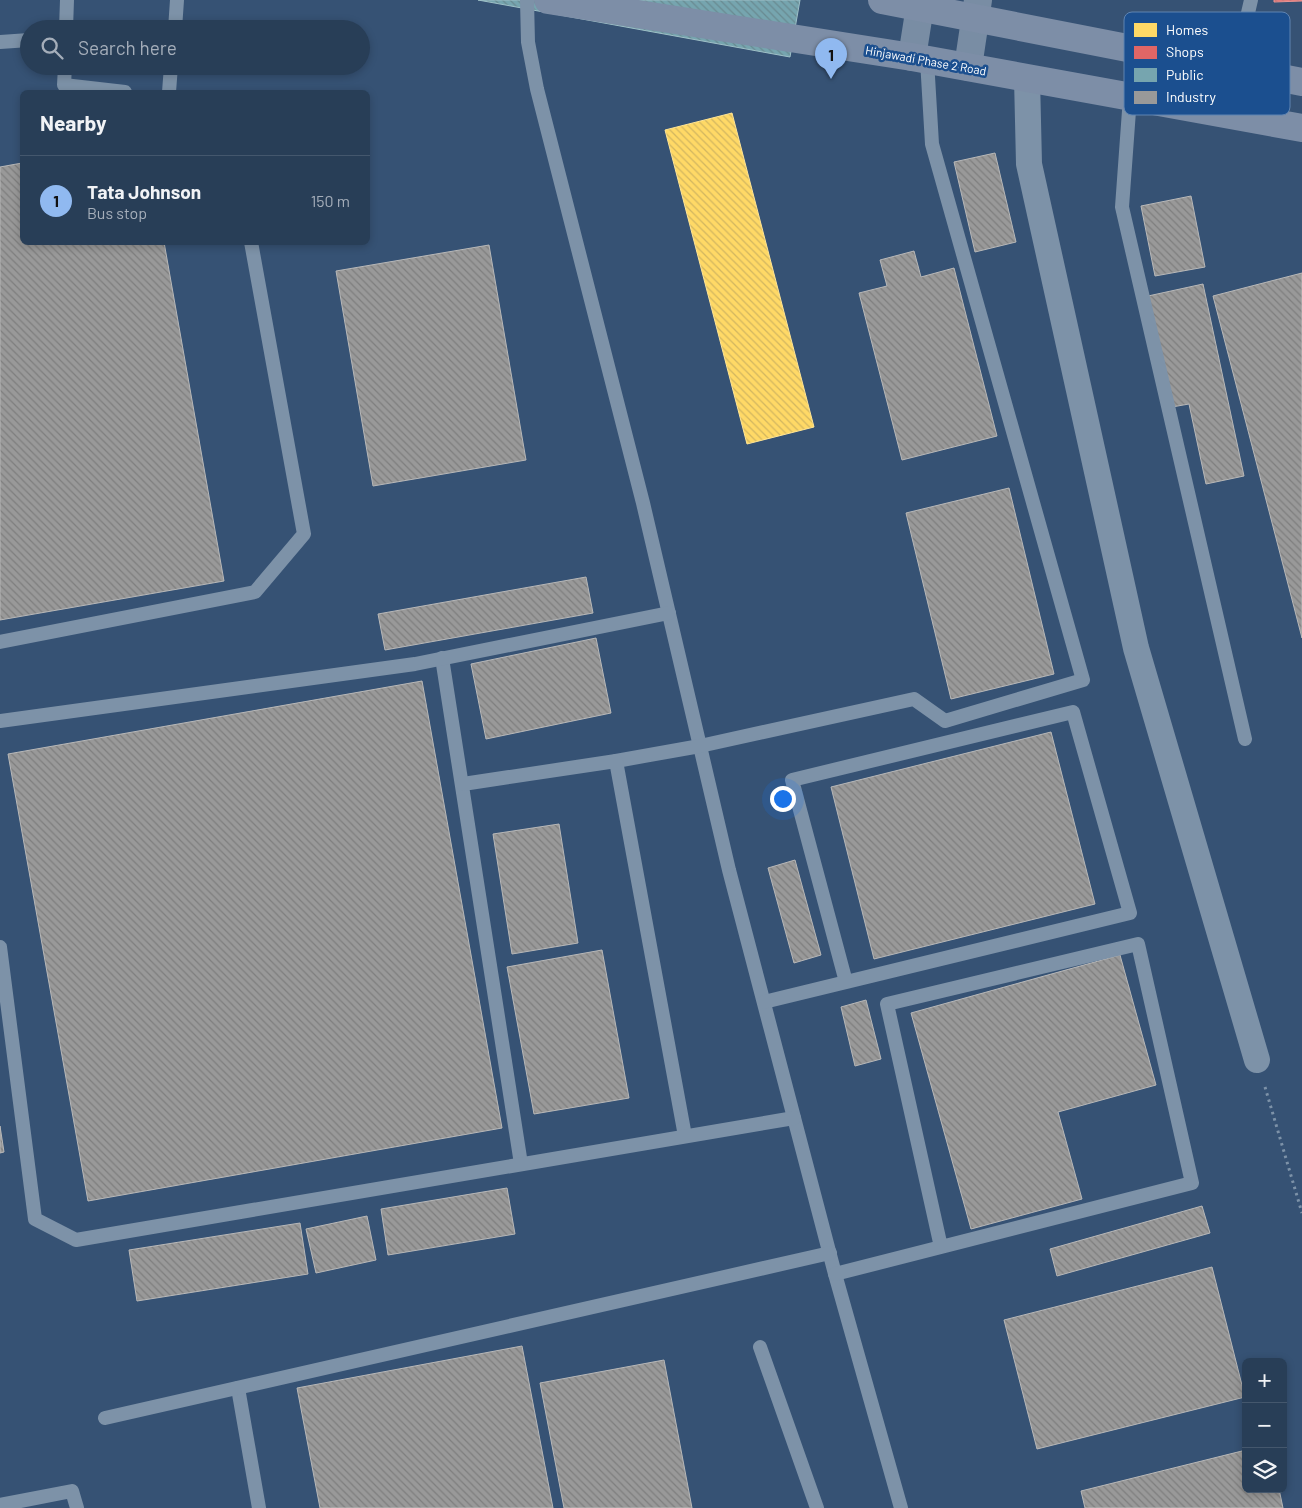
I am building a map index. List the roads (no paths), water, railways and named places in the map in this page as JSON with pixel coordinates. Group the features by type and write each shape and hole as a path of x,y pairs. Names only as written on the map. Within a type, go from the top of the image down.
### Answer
{"main road":[{"name":"Hinjawadi Phase 2 Road","path":"548,0 968,67 1124,96"},
{"path":"882,0 978,9 1124,43"},
{"path":"919,59 921,3"},
{"path":"968,67 978,9"},
{"name":"Hinjawadi Phase 2 Road","path":"1230,115 1302,128"}],"street":[{"path":"1027,78 1029,164 1136,648 1257,1060"}],"lane":[{"path":"66,20 67,0"},
{"path":"175,20 177,0"},
{"path":"527,0 528,42 538,89 643,503 729,870 835,1274 901,1508"},
{"path":"0,42 20,41"},
{"path":"462,784 616,761 700,746 914,698 944,720 1083,680 932,144 919,59"},
{"path":"64,75 64,85 108,90"},
{"path":"169,90 170,75"},
{"path":"1129,115 1122,207 1245,739"},
{"path":"0,642 255,592 304,534 252,245"},
{"path":"0,721 415,664 669,613"},
{"path":"442,658 522,1164"},
{"path":"764,1002 1130,913 1073,712 792,780 846,982"},
{"path":"616,761 685,1136"},
{"path":"835,1274 941,1247 1192,1182 1138,944 887,1004 941,1247"},
{"path":"0,947 36,1219 76,1240 794,1118"},
{"path":"105,1418 830,1253"},
{"path":"760,1347 817,1508"},
{"path":"238,1388 259,1508"},
{"path":"0,1505 72,1491 76,1508"}],"place":[{"name":"Tata Johnson","path":"831,79"}]}
